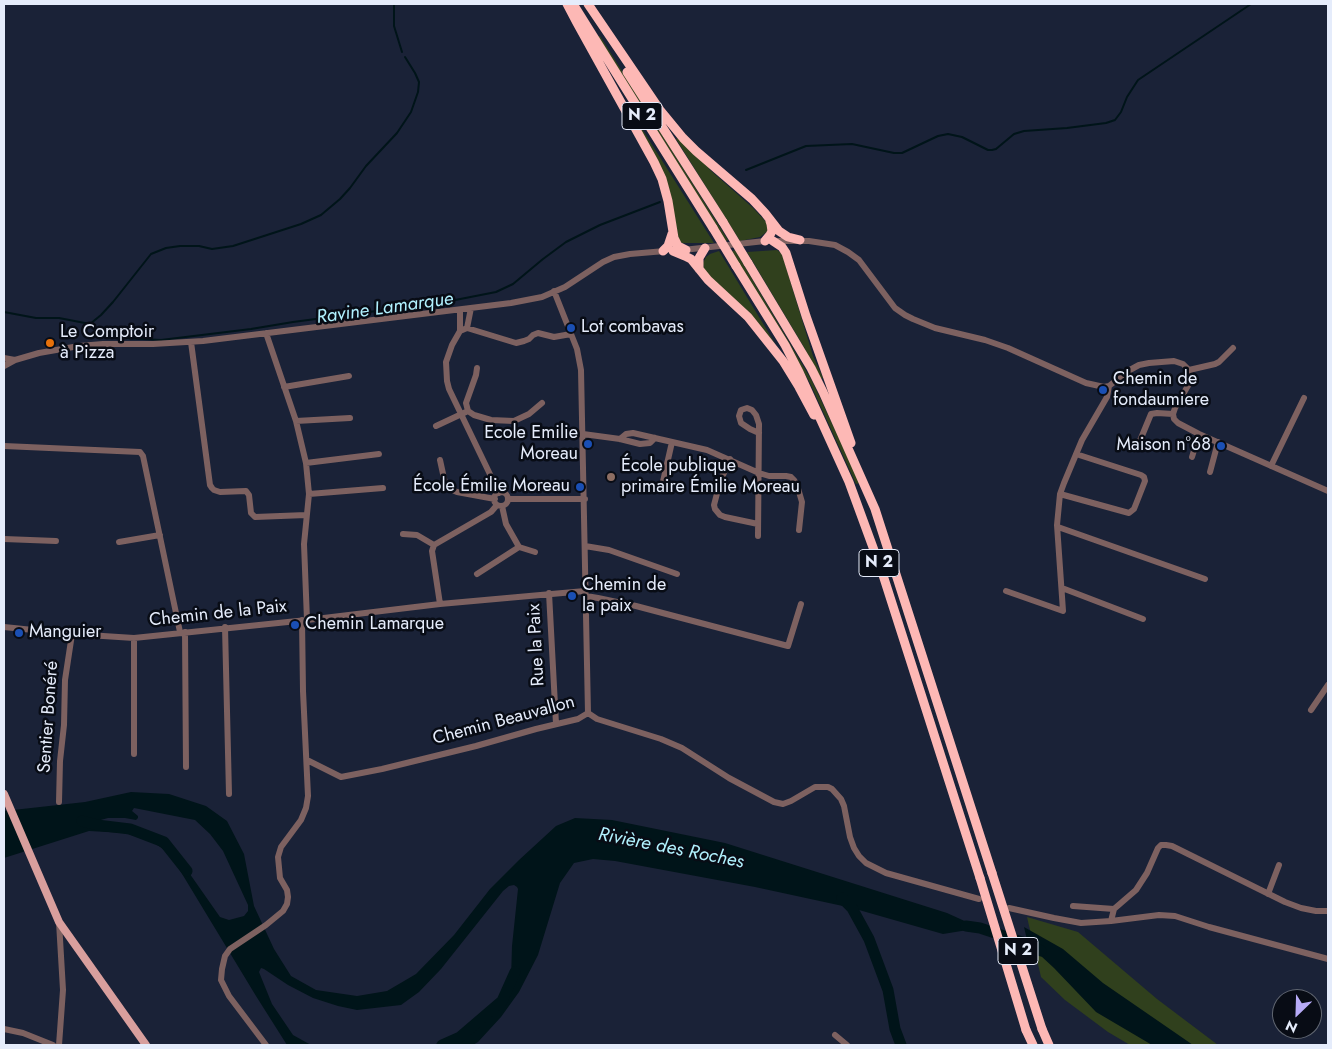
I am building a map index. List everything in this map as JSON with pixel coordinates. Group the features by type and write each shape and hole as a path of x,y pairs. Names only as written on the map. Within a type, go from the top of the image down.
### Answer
{"highway":[{"path":"567,4 654,162 662,179 668,201 672,234 675,242 686,250"},
{"name":"N 2","path":"573,4 785,345 849,482 882,572 980,878 1026,1030 1033,1045"},
{"path":"588,4 660,110 696,151 752,199 765,212 779,231 793,239 800,240"},
{"name":"N 2","path":"588,4 621,62 748,263 811,368 875,509 1042,1029 1049,1045"},
{"path":"765,212 772,224 769,241 782,247 786,253 806,316 875,509"},
{"path":"663,252 670,242 672,234"},
{"path":"788,260 790,248 800,240"},
{"path":"699,269 699,258 705,248"},
{"path":"673,251 686,256 696,264 708,280 748,317 783,361 799,387 849,482"}],"main road":[{"path":"4,794 59,922 146,1045"}],"street":[{"path":"4,366 15,360 39,353 87,345 191,342 460,310 535,299 565,287 614,257 769,241 800,240 828,243 854,256 895,308 913,320 1008,348 1086,383 1104,387 1109,386 1128,371 1149,362 1174,361 1183,364 1189,370 1191,379 1173,414 1174,419 1178,423 1328,491"},
{"name":"Chemin Beauvallon","path":"307,760 341,777 476,746 578,719 588,713 581,370 577,349 554,291"},
{"path":"471,308 463,329 452,345 446,362 449,389 464,412 506,524 519,547 535,552"},
{"path":"460,310 463,329"},
{"path":"463,329 516,343 529,339 538,333 554,338 571,334"},
{"path":"266,333 296,421 306,463 309,494 304,544 303,691 308,796 306,808 281,847 278,857 280,878 287,890 287,904 283,911 266,925 230,949 225,956 221,980 229,996 266,1045"},
{"path":"191,342 210,485 212,488 220,492 246,491 249,495 251,513 255,517 306,514"},
{"path":"1189,370 1210,366 1219,362 1233,348"},
{"path":"4,358 15,360"},
{"path":"464,412 477,368"},
{"path":"284,387 348,376"},
{"path":"1006,591 1063,611 1058,528 1060,494 1082,440 1107,397 1109,386"},
{"path":"1271,466 1304,398"},
{"path":"436,426 464,412 491,420 514,421 529,414 542,402"},
{"path":"1139,443 1151,414 1173,414"},
{"path":"296,421 350,418"},
{"path":"758,536 759,433"},
{"path":"583,434 640,444 650,442 655,438 708,450 769,476 791,477 797,485 802,502 799,530"},
{"path":"1192,457 1199,434"},
{"path":"662,486 672,442"},
{"path":"1210,472 1218,442"},
{"path":"4,446 140,452 143,456 183,632 186,768"},
{"path":"306,463 379,454"},
{"path":"1060,494 1128,514 1134,509 1145,481 1144,477 1076,454"},
{"path":"730,459 720,482 714,504 715,510 725,517 758,524"},
{"path":"440,460 445,483 457,492 498,501 508,502 508,498"},
{"path":"309,494 383,488"},
{"path":"440,604 432,551 434,544 491,512 503,492 508,498"},
{"path":"508,498 585,499"},
{"path":"1058,528 1205,579"},
{"path":"403,534 416,535 434,544"},
{"path":"119,542 160,535"},
{"path":"4,539 56,541"},
{"path":"585,546 609,550 677,574"},
{"path":"477,574 519,547"},
{"path":"1062,588 1143,620"},
{"name":"Chemin de la Paix","path":"4,627 134,638 440,604 549,594 585,594 788,646 801,604"},
{"name":"Rue la Paix","path":"549,594 556,724"},
{"path":"225,628 229,794"},
{"name":"Sentier Bonéré","path":"59,802 65,680 72,634"},
{"path":"134,638 134,754"},
{"path":"1311,710 1328,685"},
{"path":"588,713 596,719 661,739 682,748 729,778 774,802 783,804 815,787 828,787 841,799 850,838 858,856 866,863 886,872 979,899"},
{"path":"1111,921 1114,909 1136,890 1147,873 1158,848 1166,844 1301,908 1328,911"},
{"path":"1268,894 1279,865"},
{"path":"1074,906 1114,909"},
{"path":"1009,908 1081,923 1159,915 1175,916 1328,959"},
{"path":"59,922 63,990 60,1045"},
{"path":"4,1030 22,1033 53,1045"},
{"path":"835,1034 847,1045"}],"green space":[{"path":"600,36 728,240 724,242 598,37"},
{"path":"627,105 714,243 682,243 679,240 668,186"},
{"path":"678,138 709,169 753,208 768,224 769,230 760,237 740,241 676,139"},
{"path":"735,250 812,381 860,483 856,484 810,383 776,323 731,252"},
{"path":"777,250 782,254 813,356 823,378 820,379 805,349 747,252"},
{"path":"719,251 776,345 749,312 704,270 703,263 706,257"},
{"path":"1027,917 1078,932 1157,999 1218,1045 1130,1045 1108,1032 1065,1000 1041,977"}],"water":[{"path":"131,792 169,794 206,806 227,821 244,854 254,906 274,949 291,976 316,990 357,996 387,991 416,974 454,935 490,889 519,860 556,826 575,818 612,820 725,843 947,913 980,928 943,934 852,908 755,887 615,861 593,859 574,863 560,883 538,955 519,992 501,1017 478,1042 473,1045 434,1045 476,1024 490,1014 502,1001 508,990 511,979 512,946 518,889 514,885 509,886 503,891 441,969 419,992 401,1005 357,1010 338,1006 313,998 261,968 259,972 272,1004 293,1035 311,1045 287,1045 170,854 150,840 124,833 89,831 4,858 4,811 85,802","holes":["134,808 195,820 210,834 223,851 248,905 248,911 244,916 229,920 220,917 185,867 164,842 130,829 97,825 97,821 108,818 136,820 138,816 132,811"]},
{"path":"1024,927 1063,949 1103,983 1193,1045 1152,1045 1096,1012 1028,944"}],"waterway":[{"path":"394,4 394,26 402,52"},
{"name":"Ravine Lamarque","path":"746,170 806,146 852,144 902,153 938,136 948,134 962,137 988,150 992,150 996,149 1014,134 1024,131 1106,123 1115,120 1121,112 1127,97 1138,80 1251,4"},
{"path":"4,312 36,318 59,318 90,324 113,302 151,254 166,248 180,246 199,246 212,249 233,246 301,224 321,215 350,188 366,166 397,133 411,112 418,92 419,82 405,57"},
{"name":"Ravine Lamarque","path":"90,324 113,336 161,340 445,302 496,292 513,284 566,242 600,225 660,202"},
{"path":"82,821 130,829 164,842 187,871"},
{"path":"842,898 852,908 869,939 888,990 895,1029 901,1045"},
{"name":"Rivière des Roches","path":"966,926 980,928 1028,944 1041,951"},
{"path":"442,1045 460,1037 502,1001 515,972"}],"place":[{"name":"Lot combavas","path":"571,328"},
{"name":"Le Comptoir à Pizza","path":"50,343"},
{"name":"Chemin de fondaumiere","path":"1103,390"},
{"name":"Ecole Emilie Moreau","path":"588,444"},
{"name":"Maison n°68","path":"1221,446"},
{"name":"École publique primaire Émilie Moreau","path":"611,477"},
{"name":"École Émilie Moreau","path":"580,487"},
{"name":"Chemin de la paix","path":"572,596"},
{"name":"Chemin Lamarque","path":"295,625"},
{"name":"Manguier","path":"19,633"}]}
